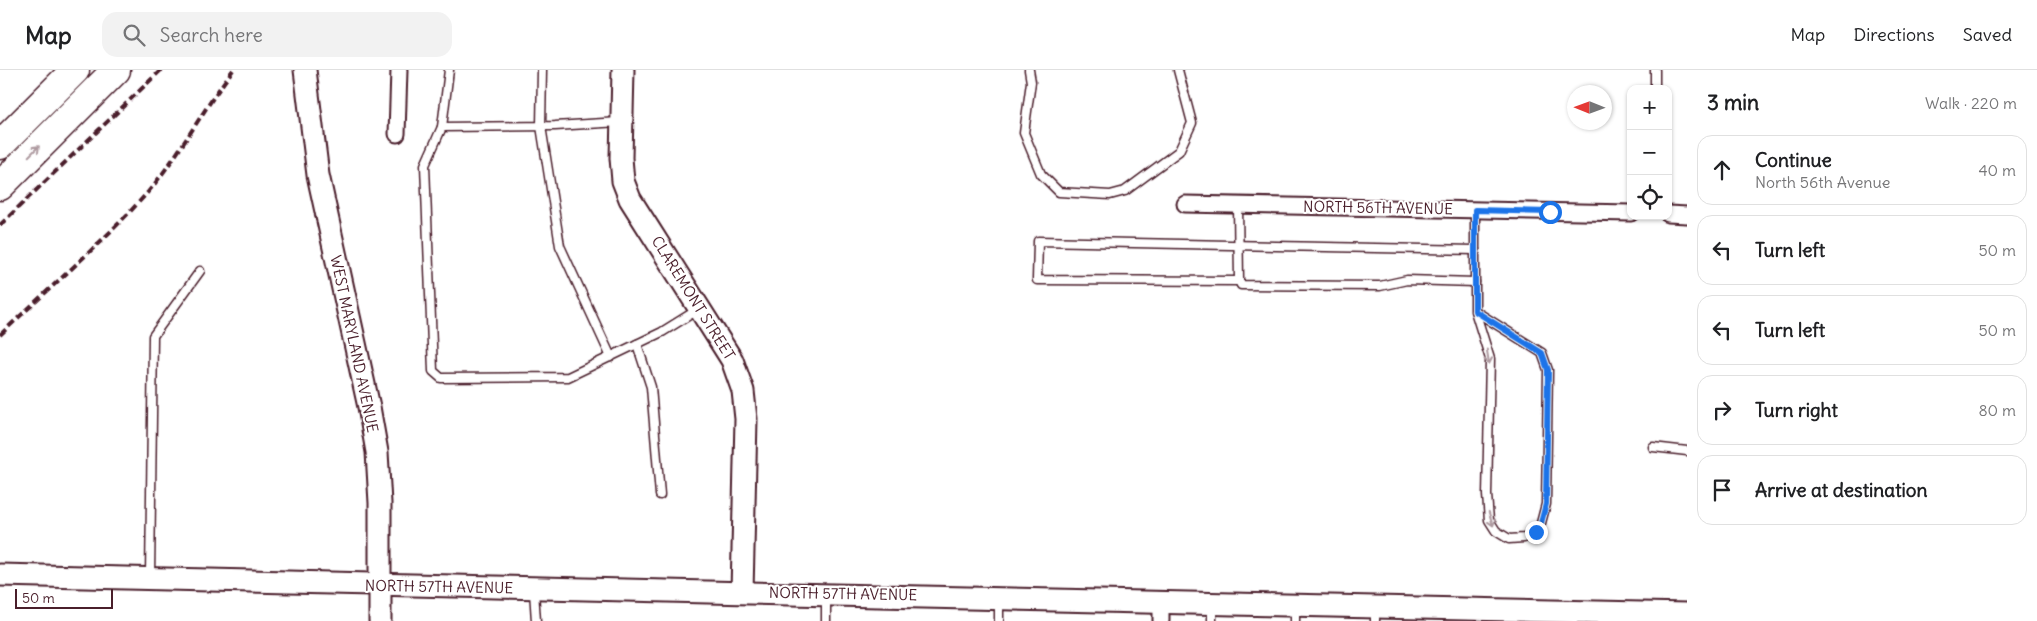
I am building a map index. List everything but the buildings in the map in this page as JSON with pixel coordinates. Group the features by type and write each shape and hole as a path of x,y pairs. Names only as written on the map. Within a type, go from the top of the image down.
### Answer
{"highway":[{"path":"0,145 75,70"},
{"path":"0,186 116,70"}],"street":[{"name":"WEST MARYLAND AVENUE","path":"305,70 316,166 377,452 380,503 380,621"},
{"path":"397,134 399,70"},
{"name":"CLAREMONT STREET","path":"623,70 623,173 630,198 732,360 743,391 746,418 742,592"},
{"name":"NORTH 56TH AVENUE","path":"1185,204 1627,213"},
{"path":"1672,214 1687,214"},
{"name":"NORTH 57TH AVENUE","path":"0,575 381,586 999,597 1161,611 1375,614 1448,611 1612,616 1687,614"}],"lane":[{"path":"449,70 442,127 425,165 433,371 441,378 568,377 662,332 700,309"},
{"path":"542,70 540,126 560,246 611,357"},
{"path":"1029,70 1031,82 1024,133 1041,174 1059,192 1110,195 1126,192 1179,151 1192,123 1178,70"},
{"path":"1655,70 1655,85"},
{"path":"442,127 540,126 622,122"},
{"path":"1238,205 1239,280 1241,285 1380,286 1407,280 1475,282"},
{"path":"1475,210 1475,311 1490,359 1487,495 1489,520 1496,531 1509,539 1524,538 1536,532 1541,523 1546,504 1548,370 1542,353 1475,311"},
{"path":"1239,280 1037,280 1038,240 1475,250"},
{"path":"150,579 154,336 200,271"},
{"path":"637,344 651,387 660,494"},
{"path":"1653,447 1687,451"},
{"path":"534,589 534,621"},
{"path":"826,594 826,621"},
{"path":"999,597 1000,621"}],"railway":[{"path":"0,225 161,70"},
{"path":"0,335 94,247 148,192 171,162 233,70"}],"route":[{"path":"1536,532 1541,523 1546,504 1548,370 1542,353 1475,311 1475,210 1550,212"}]}
